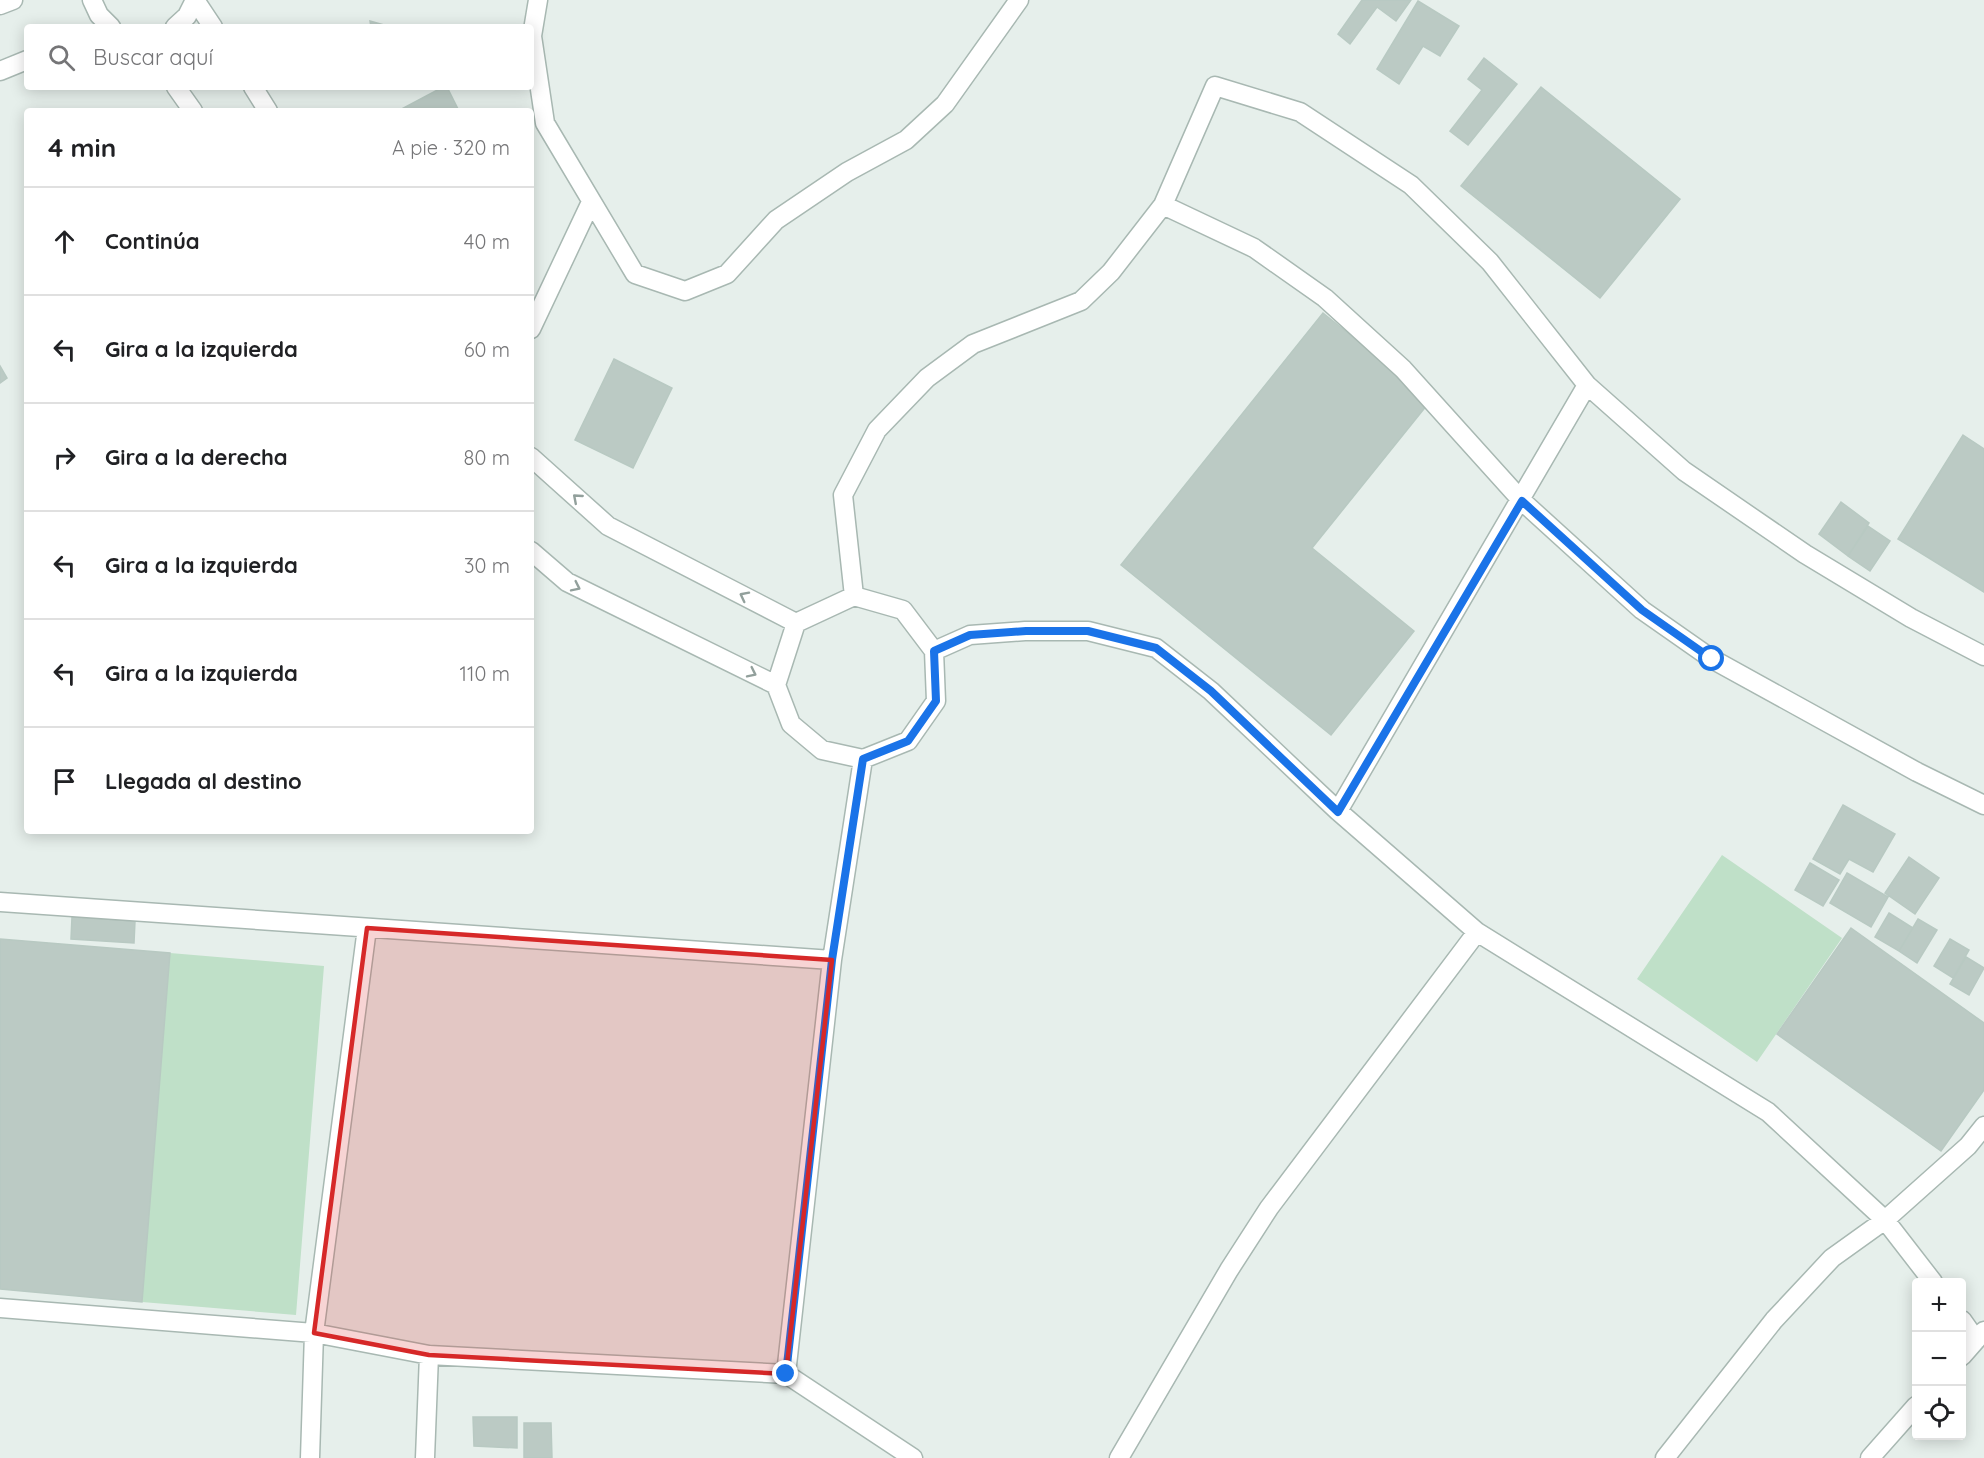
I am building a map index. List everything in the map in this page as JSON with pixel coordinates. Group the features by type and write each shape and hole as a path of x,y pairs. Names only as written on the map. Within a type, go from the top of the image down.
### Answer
{"street":[{"path":"0,5 13,0"},
{"path":"92,0 99,15 107,24"},
{"path":"178,24 187,16 195,0 211,24"},
{"path":"534,24 538,0"},
{"path":"534,49 545,123 635,274 685,291 727,274 776,220 847,172 906,140 945,104 1019,0"},
{"path":"0,71 24,61"},
{"path":"854,596 843,495 877,430 927,378 972,344 1081,301 1111,272 1163,205 1215,86 1300,112 1411,185 1490,262 1587,385 1684,471 1805,554 1911,618 1984,656"},
{"path":"178,90 191,108"},
{"path":"255,90 266,108"},
{"path":"534,323 591,202"},
{"path":"1163,205 1254,248 1325,298 1403,369 1522,501 1642,610 1712,659 1917,772 1984,805"},
{"path":"1338,812 1522,501 1587,385"},
{"path":"534,460 608,526 796,623"},
{"path":"534,554 567,582 776,685"},
{"path":"854,596 903,610 934,651 936,701 908,741 863,759 822,750 791,724 776,685 796,623 854,596"},
{"path":"934,651 970,635 1026,631 1088,631 1156,648 1211,691 1338,812 1477,932 1768,1112 1885,1220 1930,1278"},
{"path":"786,1374 832,960 863,759"},
{"path":"0,902 832,960"},
{"path":"310,1458 314,1333 367,928"},
{"path":"1119,1458 1229,1270 1269,1208 1477,932"},
{"path":"1665,1458 1774,1320 1832,1258 1885,1220 1968,1146 1984,1125"},
{"path":"0,1308 314,1333 429,1355 786,1374 913,1458"},
{"path":"1966,1323 1980,1335 1966,1351"},
{"path":"425,1458 429,1355"},
{"path":"1870,1458 1912,1412"}],"highlighted area":[{"path":"367,928 832,960 786,1374 429,1355 314,1333"}],"green space":[{"path":"1722,855 1842,938 1757,1062 1637,979"},
{"path":"170,953 324,966 296,1315 142,1302"}],"building":[{"path":"1362,0 1411,0 1396,21 1377,7 1350,44 1338,34"},
{"path":"1418,1 1459,26 1440,56 1423,46 1399,84 1377,69"},
{"path":"1484,58 1517,84 1468,145 1450,131 1482,90 1468,79"},
{"path":"1541,87 1680,199 1600,298 1461,186"},
{"path":"437,90 448,90 458,108 404,108"},
{"path":"1323,313 1431,400 1312,548 1414,631 1331,735 1121,565"},
{"path":"614,359 672,388 633,468 575,440"},
{"path":"0,366 7,378 0,383"},
{"path":"1963,435 1984,449 1984,592 1898,539"},
{"path":"1841,502 1869,523 1848,556 1819,534"},
{"path":"1868,526 1890,541 1870,571 1848,556"},
{"path":"1843,805 1895,834 1873,872 1849,859 1840,874 1813,859"},
{"path":"1909,857 1939,878 1915,914 1885,893"},
{"path":"1810,863 1839,880 1823,906 1795,890"},
{"path":"1847,873 1888,897 1871,927 1830,903"},
{"path":"1889,913 1913,928 1899,951 1875,937"},
{"path":"72,917 135,921 134,943 71,939"},
{"path":"1918,919 1937,930 1917,963 1899,951"},
{"path":"1851,928 1984,1023 1984,1090 1941,1151 1777,1034"},
{"path":"0,939 170,953 142,1302 0,1289"},
{"path":"1950,939 1969,950 1953,978 1934,966"},
{"path":"1966,957 1984,968 1969,995 1950,984"},
{"path":"473,1417 517,1417 517,1448 474,1446"},
{"path":"524,1423 551,1423 552,1458 524,1458"}],"route":[{"path":"786,1374 832,960 863,759 908,741 936,701 934,651 970,635 1026,631 1088,631 1156,648 1211,691 1338,812 1522,501 1642,610 1712,659"}]}
